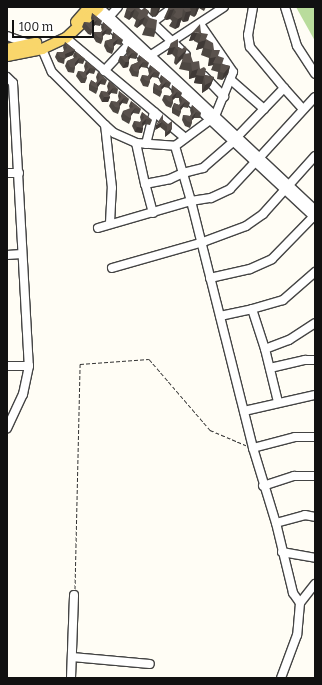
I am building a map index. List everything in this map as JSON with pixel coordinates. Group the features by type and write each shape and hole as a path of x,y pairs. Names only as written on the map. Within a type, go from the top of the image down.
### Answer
{"main road":[{"path":"15,50 42,49 66,38 93,8"},
{"path":"7,56 15,50 57,36 93,8"}],"street":[{"path":"109,17 118,7"},
{"path":"136,7 174,41 224,97"},
{"path":"153,22 174,7"},
{"path":"151,55 224,7"},
{"path":"253,7 248,35 250,47 303,110"},
{"path":"285,7 298,46 315,74"},
{"path":"93,8 109,17 151,55 213,118 314,215 272,259 250,269 210,278"},
{"path":"93,8 129,44 213,118"},
{"path":"42,49 52,72 114,133 136,143 175,146 213,118 231,80 232,68 200,24"},
{"path":"7,36 31,45"},
{"path":"66,38 186,138"},
{"path":"104,71 129,44"},
{"path":"7,77 13,83 29,366 22,394 7,428"},
{"path":"231,80 264,109"},
{"path":"145,184 170,179 210,164 284,88"},
{"path":"98,228 110,223 190,201 211,198 230,189 315,97"},
{"path":"146,144 154,112"},
{"path":"105,125 112,188 110,223"},
{"path":"136,143 153,212"},
{"path":"175,146 203,242 210,278 263,486 276,523 293,593 300,603"},
{"path":"112,268 236,231 263,214 315,156"},
{"path":"7,173 19,173"},
{"path":"7,254 22,254"},
{"path":"220,316 283,300 315,272"},
{"path":"252,309 265,349 278,402"},
{"path":"265,349 289,340 315,323"},
{"path":"270,368 299,361 315,360"},
{"path":"7,366 29,366"},
{"path":"244,411 278,402 315,395"},
{"path":"253,448 295,437 315,437"},
{"path":"263,486 294,476 315,476"},
{"path":"276,523 305,515 315,517"},
{"path":"282,552 315,558"},
{"path":"281,678 297,635 300,603 315,584"},
{"path":"71,678 74,595"},
{"path":"72,657 150,664"}],"path":[{"path":"74,595 80,364 149,359 210,430 253,448"}],"green space":[{"path":"296,7 315,7 315,41"}],"building":[{"path":"128,7 138,7 141,10 145,8 149,11 147,15 150,18 157,20 156,29 145,27 148,20 145,17 140,20 137,18 139,13 135,9 131,12 127,10"},
{"path":"190,7 191,11 186,12 183,9 182,17 178,19 173,16 176,12 174,9 170,10 168,8"},
{"path":"92,13 102,21 97,20 92,24 93,30 90,29 84,22 91,23 94,19"},
{"path":"103,22 112,30 107,29 102,33 103,39 98,37 94,32 101,32 104,28"},
{"path":"200,24 201,33 208,34 206,39 213,43 214,50 220,50 218,56 224,58 222,64 230,66 224,73 220,72 221,64 213,63 216,57 210,58 212,50 204,48 206,40 199,42 201,35 197,33 199,32 192,33"},
{"path":"113,32 123,40 118,39 113,43 114,49 109,47 105,41 115,38"},
{"path":"178,39 178,47 182,49 185,46 187,49 179,57 177,56 178,50 175,47 169,48 171,43"},
{"path":"65,42 75,50 65,54 66,59 60,57 57,52 63,52 67,48"},
{"path":"128,46 138,54 132,53 128,57 129,62 125,62 120,56 126,56 130,52"},
{"path":"75,51 85,59 79,58 75,63 75,68 70,67 67,61 77,57"},
{"path":"190,53 193,62 199,61 200,69 204,67 206,69 205,75 214,77 211,82 205,85 204,76 196,75 198,69 192,71 191,63 182,62 184,54"},
{"path":"139,55 149,63 143,62 139,67 139,72 134,71 131,65 141,61"},
{"path":"86,61 96,69 90,68 86,73 87,78 83,78 78,71 84,72 88,67"},
{"path":"150,65 160,73 154,72 150,77 150,82 145,80 142,75 148,76 152,71"},
{"path":"98,72 107,80 102,79 97,84 98,89 91,85 91,80 96,83 99,78"},
{"path":"161,75 171,83 166,82 161,87 162,92 155,88 154,83 159,86 163,81"},
{"path":"109,81 118,89 113,88 108,93 110,97 104,97 101,91 107,92 110,87"},
{"path":"172,85 182,93 177,92 172,97 173,103 168,101 164,95 170,96 174,92"},
{"path":"119,91 129,99 124,98 119,103 120,108 115,107 111,101 117,102 121,97"},
{"path":"180,95 190,103 185,102 180,107 181,112 174,108 174,103 179,105 182,101"},
{"path":"131,101 141,109 135,108 131,113 131,119 124,114 123,111 133,107"},
{"path":"192,105 201,113 196,112 192,117 192,123 187,121 183,115 190,116 194,112"},
{"path":"142,112 152,120 146,119 142,123 143,128 137,127 134,121 140,122 144,118"},
{"path":"163,114 163,120 168,124 172,121 172,128 167,132 167,126 162,122 156,125"}]}
